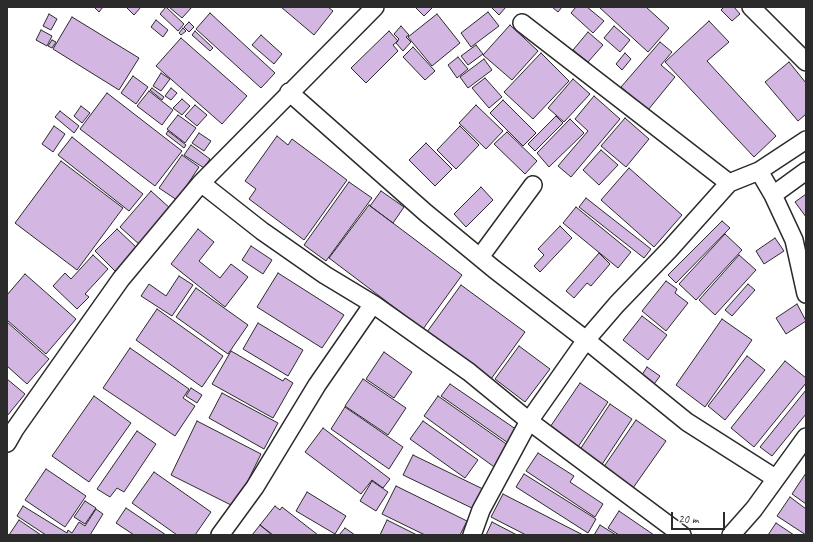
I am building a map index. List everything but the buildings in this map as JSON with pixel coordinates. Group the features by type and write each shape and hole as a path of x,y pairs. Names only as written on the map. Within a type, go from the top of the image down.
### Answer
{"street":[{"path":"7,443 14,429 121,279 201,183 375,7"},
{"path":"751,7 806,62"},
{"path":"522,23 729,183"},
{"path":"290,92 426,213 687,422 775,478"},
{"path":"472,535 481,510 529,421 586,340 617,304 669,250 729,183 759,172 806,140"},
{"path":"773,195 806,171"},
{"path":"759,172 773,195 794,240 806,294"},
{"path":"201,183 262,231 325,275 373,304 469,372 529,421 682,535"},
{"path":"480,257 533,185"},
{"path":"220,535 255,488 317,385 373,304"},
{"path":"731,535 754,509 806,437"}]}
